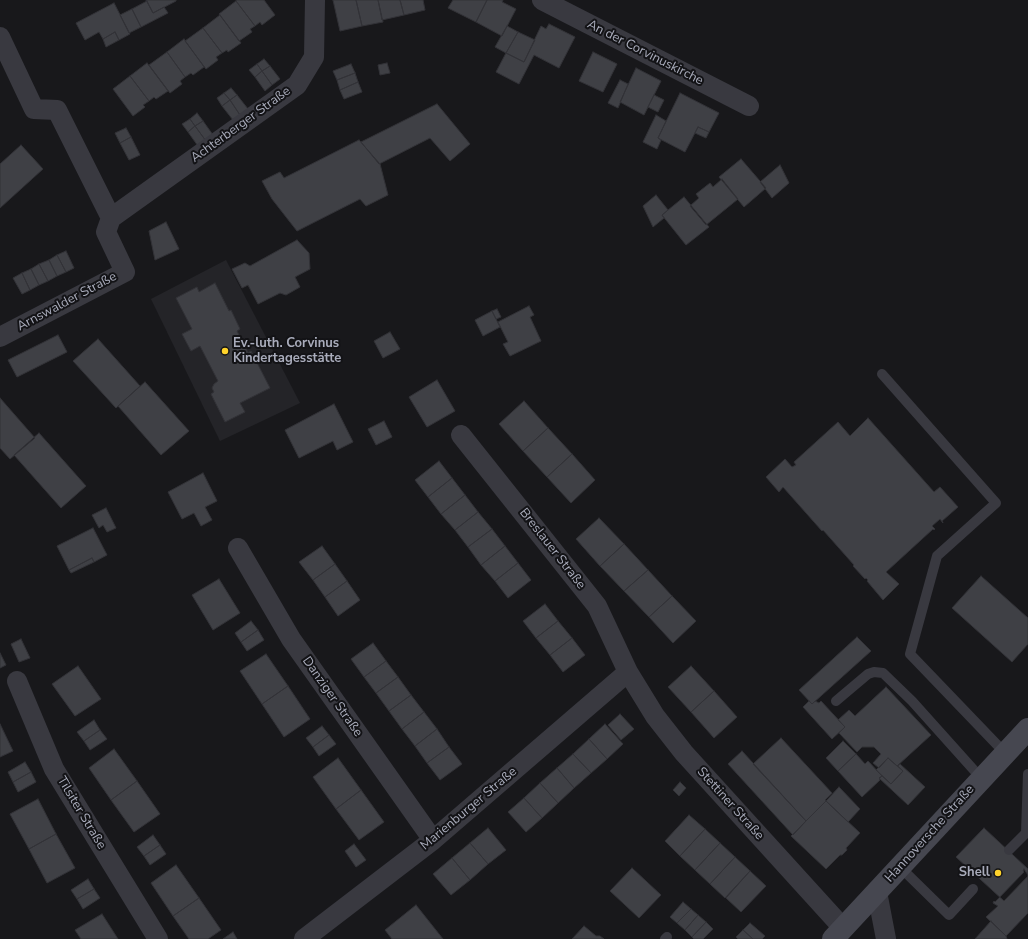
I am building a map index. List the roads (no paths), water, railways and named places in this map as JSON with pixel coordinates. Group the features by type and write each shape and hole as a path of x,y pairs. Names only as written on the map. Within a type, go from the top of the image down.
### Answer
{"street":[{"name":"Achterberger Straße","path":"111,218 297,85 314,57 315,0"},
{"name":"An der Corvinuskirche","path":"542,0 749,106"},
{"path":"0,37 34,109 57,110 111,218"},
{"name":"Arnswalder Straße","path":"0,337 125,272 106,232 111,218"},
{"name":"Breslauer Straße","path":"461,434 597,606 628,672"},
{"name":"Danziger Straße","path":"238,548 291,639 434,840"},
{"name":"Marienburger Straße","path":"304,939 434,840 628,672"},
{"name":"Stettiner Straße","path":"628,672 655,716 684,753 838,934"},
{"name":"Tilsiter Straße","path":"17,681 54,768 158,939"},
{"name":"Hannoversche Straße","path":"838,934 981,778 1019,741"},
{"path":"877,892 886,939"}],"lane":[{"path":"882,374 996,503 937,556 910,654 1019,741"},
{"path":"836,701 868,674 874,672 883,673 912,701 981,778"},
{"path":"1010,850 1026,833 1028,774"},
{"path":"900,867 949,915 973,890"}],"place":[{"name":"Ev.-luth. Corvinus Kindertagesstätte","path":"225,351"},
{"name":"Shell","path":"998,873"}]}
